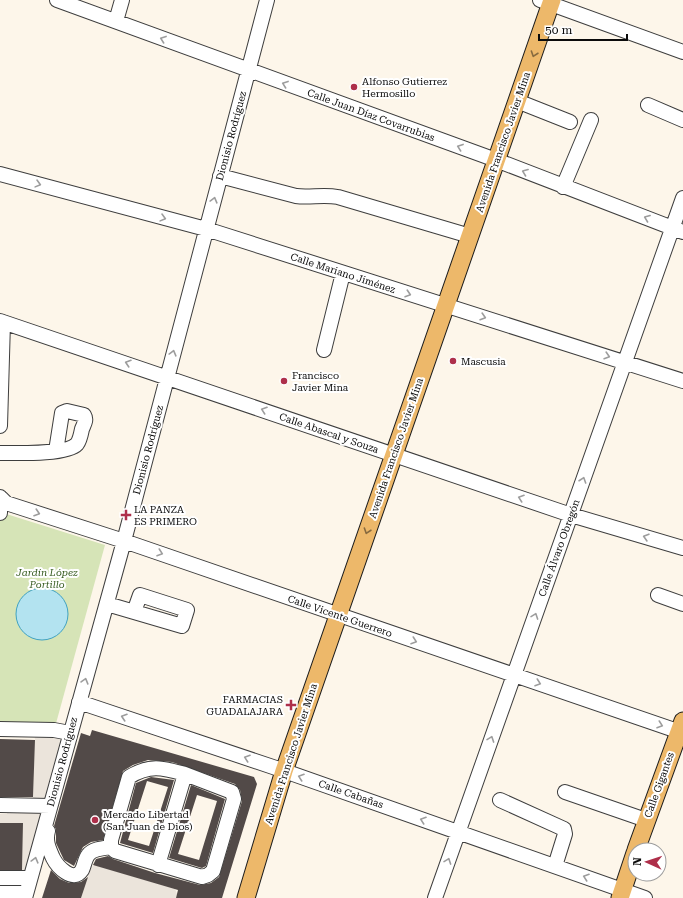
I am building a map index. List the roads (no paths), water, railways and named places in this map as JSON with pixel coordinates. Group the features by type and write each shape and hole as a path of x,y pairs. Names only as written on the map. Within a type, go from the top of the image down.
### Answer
{"main road":[{"name":"Avenida Francisco Javier Mina","path":"246,898 284,771 517,101 548,1"},
{"name":"Calle Gigantes","path":"639,842 682,728"},
{"path":"621,894 627,876"}],"street":[{"name":"Calle Juan Díaz Covarrubias","path":"57,0 496,160 678,230"},
{"path":"116,21 122,0"},
{"name":"Dionisio Rodríguez","path":"28,888 124,541 267,0"},
{"path":"548,1 683,52"},
{"path":"517,101 570,122"},
{"path":"648,105 683,120"},
{"path":"563,187 591,120"},
{"name":"Calle Mariano Jiménez","path":"0,174 206,230 683,381"},
{"path":"220,176 296,196 308,198 325,195 338,197 470,236"},
{"name":"Calle Álvaro Obregón","path":"435,898 625,362 678,230 683,198"},
{"path":"324,350 343,273"},
{"path":"0,426 2,321"},
{"name":"Calle Abascal y Souza","path":"2,321 571,515 683,548"},
{"path":"0,453 29,454 56,451"},
{"path":"0,498 0,513"},
{"name":"Calle Vicente Guerrero","path":"0,498 6,503 124,541 514,675 682,728"},
{"path":"658,594 683,604"},
{"path":"106,604 134,612"},
{"name":"Calle Cabañas","path":"79,702 284,771 555,866 621,894 645,898"},
{"path":"0,729 54,730 70,733"},
{"path":"159,767 185,774 232,792 234,799 213,871 208,875 202,876 158,865 115,851 111,847 111,840 129,777 146,769 159,767"},
{"path":"158,865 185,774"},
{"path":"56,786 58,798 47,836 49,849 58,867 64,872 77,874 81,871 88,855 93,851 111,847"},
{"path":"565,792 646,820"},
{"path":"500,800 564,829 565,834 555,866"},
{"path":"0,805 50,806"},
{"path":"0,878 28,888"},
{"path":"0,884 28,888"},
{"path":"0,893 28,888"}],"water":[{"path":"37,588 47,588 61,595 68,609 68,619 61,633 47,640 37,640 27,636 20,629 16,619 16,609 20,599 27,592"}],"place":[{"name":"Alfonso Gutierrez Hermosillo","path":"354,87"},
{"name":"Mascusia","path":"453,361"},
{"name":"Francisco Javier Mina","path":"284,381"},
{"name":"LA PANZA ES PRIMERO","path":"126,515"},
{"name":"FARMACIAS GUADALAJARA","path":"291,705"},
{"name":"Mercado Libertad (San Juan de Dios)","path":"95,820"}],"park label":[{"name":"Jardín López Portillo","path":"47,578"}]}
